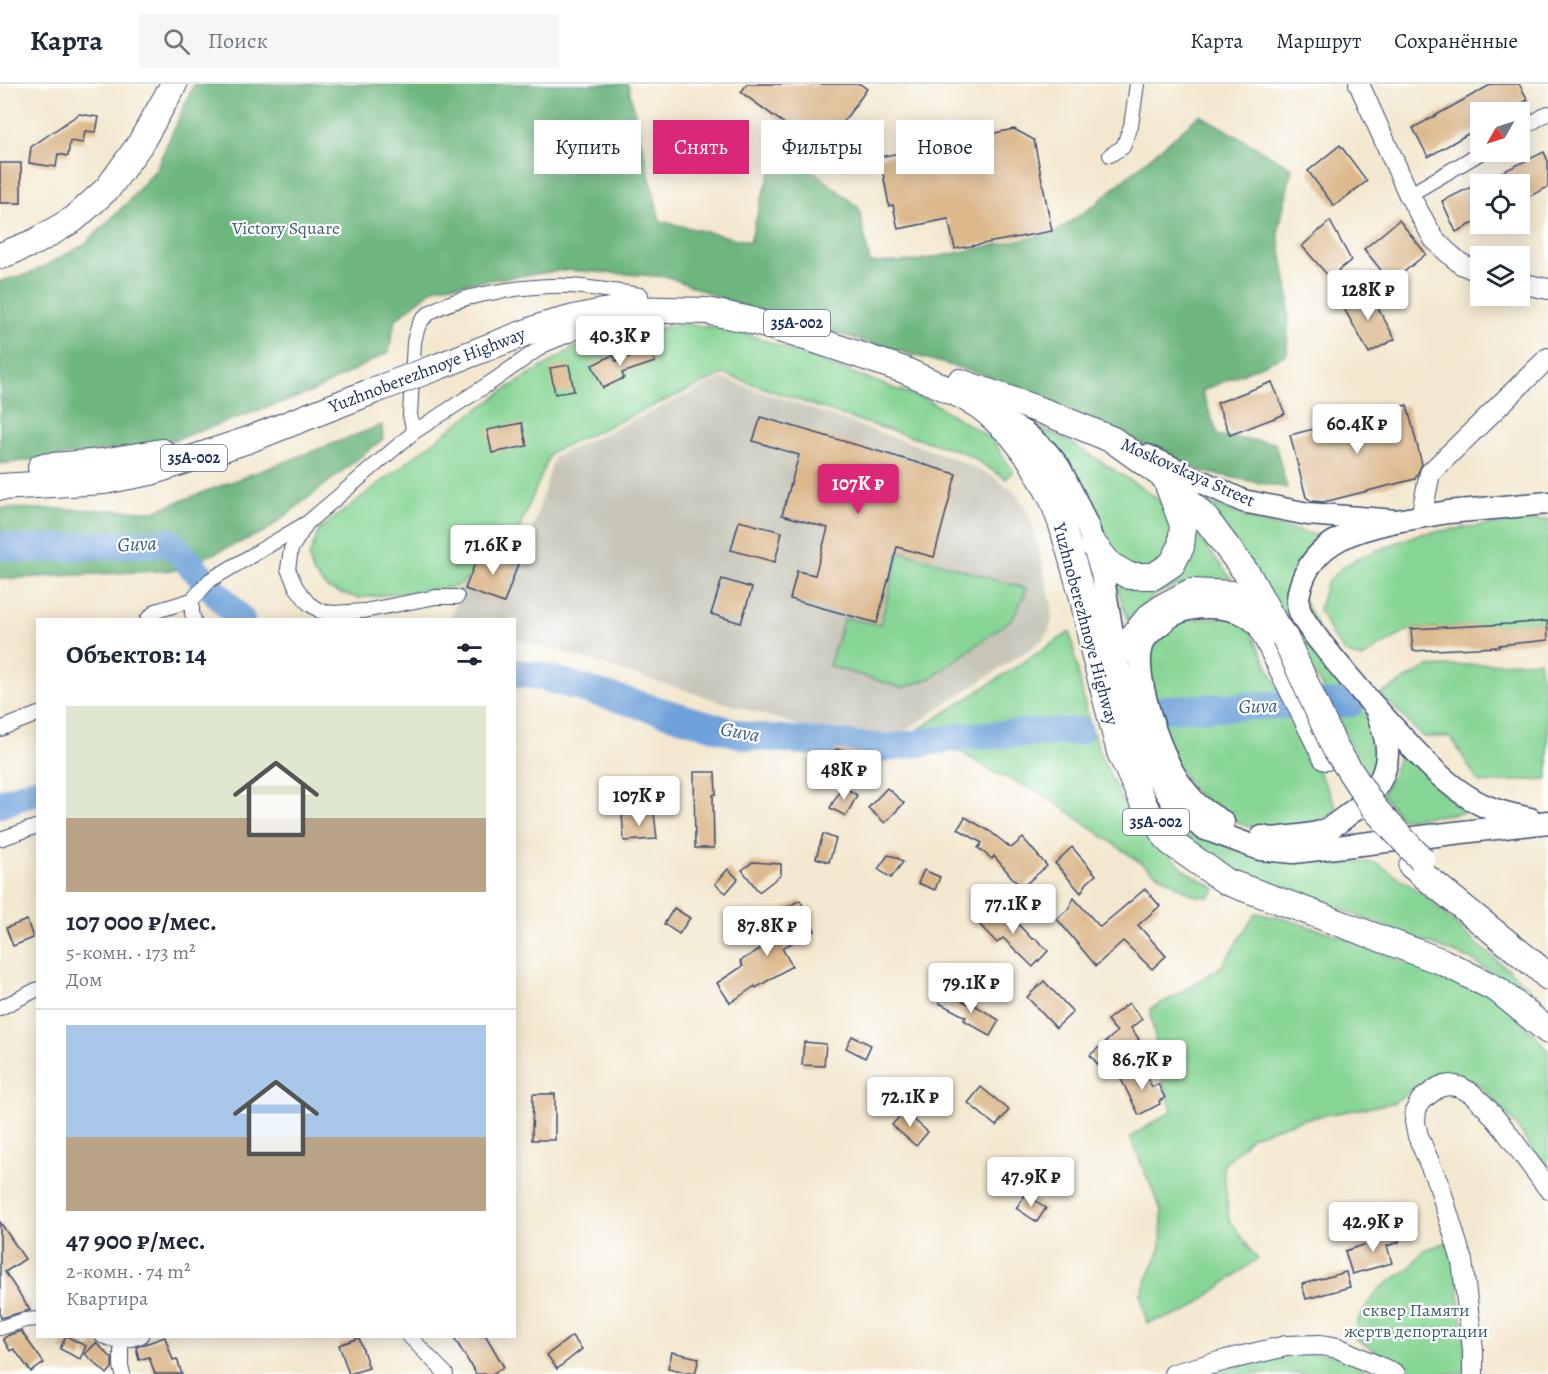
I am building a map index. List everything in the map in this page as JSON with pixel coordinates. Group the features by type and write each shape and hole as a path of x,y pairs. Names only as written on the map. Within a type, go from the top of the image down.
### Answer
{"highway":[{"path":"0,242 36,228 61,213 98,178 131,133 160,84"},
{"path":"0,256 35,242 74,219 108,189 140,144 174,84"},
{"name":"Yuzhnoberezhnoye Highway","path":"434,362 485,333 560,309 597,300 641,295 716,300 819,330 1048,412 1113,440 1166,478 1206,519 1248,575 1326,757 1348,796 1373,831 1390,849 1417,863 1548,966"},
{"name":"Yuzhnoberezhnoye Highway","path":"0,487 104,481 151,472 248,440 378,383 434,362 553,323 619,310 707,311 746,319 904,370 962,396 987,412 1012,435 1031,460 1052,498 1062,525 1078,578 1094,653 1120,752 1146,809 1170,842 1227,882 1443,962 1498,990 1548,1031"},
{"name":"Yuzhnoberezhnoye Highway","path":"0,470 64,466 147,455 199,442 320,399 378,383"},
{"path":"1093,544 1110,565 1129,576 1154,576 1172,564 1181,547 1183,525 1166,478"},
{"path":"1116,657 1149,617 1191,592 1233,594 1245,599 1262,610 1274,637"},
{"name":"Yuzhnoberezhnoye Highway","path":"1274,637 1335,748 1374,808 1417,863 1548,977"}],"main road":[{"path":"987,412 1025,433 1047,452 1059,467 1088,528 1102,573 1126,702 1142,751 1176,808 1203,828 1260,849 1294,852 1546,822"},
{"name":"Moskovskaya Street","path":"1113,440 1244,501 1308,514 1396,521 1449,512 1548,503"},
{"path":"1396,521 1359,530 1335,541 1316,557 1305,572 1299,591 1299,609 1310,629 1376,708 1433,770 1470,799 1501,813 1546,822"},
{"path":"1274,637 1245,614 1215,607 1200,607 1177,612 1154,628 1143,643 1139,668 1152,721 1167,760 1181,784 1205,811 1224,823 1270,839 1322,832 1337,823 1366,800 1380,780 1386,765 1388,752 1376,708"}],"street":[{"path":"1110,155 1123,147 1131,126 1137,84"},
{"path":"1359,84 1408,195 1434,239 1461,264 1470,268"},
{"path":"1530,124 1548,113"},
{"path":"1408,195 1470,159"},
{"path":"1530,285 1548,289"},
{"path":"414,432 410,415 414,342 422,320 432,311 461,300 524,287 570,286 641,295"},
{"path":"149,618 156,611 194,597 210,580 307,523 414,432 494,381 544,345 610,321 671,309"},
{"path":"1421,517 1430,473 1548,358"},
{"path":"307,523 291,549 288,569 296,587 308,603 320,611 333,613 363,611 436,597 457,597"},
{"path":"193,618 194,597"},
{"path":"0,729 36,715"},
{"path":"0,839 36,827"},
{"path":"0,1008 36,990"},
{"path":"1473,1374 1473,1349 1462,1261 1440,1188 1418,1136 1415,1122 1416,1110 1421,1100 1439,1087 1450,1085 1471,1093 1505,1130 1548,1188"},
{"path":"0,1328 25,1320 36,1319"},
{"path":"108,1338 121,1342 134,1338"},
{"path":"411,1338 446,1374"},
{"path":"121,1342 123,1374"},
{"path":"1174,1374 1286,1346 1320,1345 1338,1348 1395,1374"}],"shaded area":[{"path":"723,378 953,458 994,477 1014,492 1026,508 1034,530 1052,606 1049,630 1043,640 897,736 882,742 864,742 836,737 516,638 516,618 451,618 480,521 531,534 554,457"}],"green space":[{"name":"Victory Square","path":"194,84 628,84 636,120 534,120 534,174 641,174 641,140 660,221 750,242 770,174 817,174 859,208 870,263 916,261 1054,233 1093,206 1200,115 1292,168 1278,233 1289,297 1287,354 1202,391 1218,436 1275,443 1287,488 1204,472 995,378 743,307 669,277 566,270 436,287 395,320 389,352 312,392 165,443 0,464 0,281 29,274 84,245 127,203 156,169"},
{"path":"683,324 736,330 931,402 992,439 1013,471 1006,479 965,453 850,418 724,374 551,452 511,548 455,587 358,598 328,589 313,573 309,557 319,530 454,426 507,389 580,344"},
{"path":"382,425 383,439 266,531 176,570 0,579 0,508 154,511"},
{"path":"1031,425 1068,441 1160,502 1197,536 1237,587 1200,585 1173,587 1155,596 1128,621 1110,565"},
{"path":"1198,500 1274,526 1327,537 1294,581 1354,700 1370,719 1376,740 1378,764 1369,780 1317,678"},
{"path":"1548,519 1548,621 1411,629 1362,659 1346,653 1333,637 1319,610 1326,583 1344,566 1365,555 1419,534"},
{"path":"900,551 1027,589 1013,618 931,678 903,688 829,666 844,618 880,625"},
{"path":"1232,617 1250,630 1337,809 1316,825 1275,831 1245,826 1217,812 1190,787 1169,751 1146,658 1156,635 1174,620"},
{"path":"1070,632 1086,712 1101,756 1121,798 1153,839 1185,870 1216,889 1209,897 1195,896 1154,872 1043,794 990,770 954,748 901,741"},
{"path":"1539,661 1548,718 1548,779 1479,783 1451,737 1423,737 1381,694 1427,667"},
{"path":"1402,747 1437,788 1465,812 1402,819 1382,795 1394,772"},
{"path":"1142,779 1167,797 1304,861 1377,863 1428,898 1473,941 1548,1005 1548,1012 1524,993 1470,959 1319,901 1271,886 1225,865 1197,847 1180,832"},
{"path":"1256,913 1334,934 1492,995 1524,1023 1548,1050 1548,1172 1510,1117 1479,1085 1452,1075 1427,1079 1393,1103 1304,1119 1252,1136 1223,1166 1229,1219 1257,1259 1186,1312 1147,1323 1141,1293 1161,1247 1162,1212 1130,1137 1172,1111 1162,1079 1150,1009 1221,967"},
{"name":"сквер Памяти жертв депортации","path":"1448,1242 1456,1271 1466,1348 1464,1374 1411,1374 1355,1338 1357,1321 1379,1289 1410,1268 1424,1250"},
{"path":"1287,1353 1342,1354 1372,1374 1203,1374"}],"building":[{"path":"747,84 860,84 867,89 845,120 779,120 741,92"},
{"path":"1492,84 1519,84 1528,100 1524,102 1470,102 1470,133 1428,157 1413,128"},
{"path":"79,114 99,117 96,132 85,131 83,143 70,141 68,156 58,154 56,167 29,163 31,147"},
{"path":"1014,129 1034,140 1052,231 955,249 948,219 898,229 893,205 889,206 883,174 884,156 896,154 896,174 994,174 994,133"},
{"path":"1340,145 1367,181 1334,206 1308,171"},
{"path":"1544,152 1548,161 1548,187 1530,196 1530,174 1498,174 1523,162 1530,162 1530,159"},
{"path":"0,163 21,163 21,203 0,203"},
{"path":"1470,188 1470,225 1456,232 1442,201"},
{"path":"1399,220 1426,254 1394,280 1389,280 1364,249"},
{"path":"1330,221 1351,260 1330,278 1302,246"},
{"path":"1367,288 1395,339 1369,353 1341,303"},
{"path":"651,350 655,362 622,373 624,378 603,388 592,365 613,355 616,361"},
{"path":"569,365 574,391 555,394 550,368"},
{"path":"1272,382 1285,414 1230,435 1217,403"},
{"path":"1407,405 1422,464 1415,479 1324,502 1312,501 1306,497 1290,435"},
{"path":"761,417 956,474 934,557 897,547 877,623 790,599 797,571 815,575 828,528 782,515 799,455 753,441"},
{"path":"522,423 527,446 492,453 487,430"},
{"path":"739,521 782,532 775,562 731,550"},
{"path":"493,544 505,549 503,558 518,564 504,603 465,589 477,558 487,562"},
{"path":"722,579 752,588 741,623 711,614"},
{"path":"1547,621 1548,640 1499,645 1499,647 1413,651 1411,629"},
{"path":"836,749 860,753 857,773 833,770"},
{"path":"694,772 715,772 714,848 695,848"},
{"path":"842,786 857,795 846,816 830,808"},
{"path":"887,788 904,803 885,823 868,808"},
{"path":"654,813 657,839 624,841 622,815"},
{"path":"965,817 991,832 1011,848 1023,838 1047,866 1021,888 994,856 992,859 978,848 982,843 958,829"},
{"path":"823,834 836,839 829,862 816,858"},
{"path":"1072,847 1096,875 1081,893 1055,863"},
{"path":"888,855 903,862 891,878 878,869"},
{"path":"753,862 781,864 781,875 759,892 742,870"},
{"path":"728,869 738,879 726,893 715,884"},
{"path":"924,870 940,877 935,890 918,883"},
{"path":"1145,889 1160,906 1138,925 1166,956 1152,969 1123,941 1096,966 1057,919 1068,909 1074,898 1100,927"},
{"path":"800,900 815,931 782,948 792,966 730,1003 717,983 743,966 740,961 794,928 784,909"},
{"path":"999,904 1032,939 1036,939 1048,951 1033,967 1003,938 997,943 979,924"},
{"path":"674,908 690,918 679,934 664,924"},
{"path":"27,920 33,938 13,946 6,928"},
{"path":"1044,981 1073,1012 1056,1028 1027,997"},
{"path":"944,992 973,1006 973,1004 999,1020 990,1036 964,1020 966,1017 939,1003"},
{"path":"1129,1003 1142,1019 1131,1028 1139,1039 1101,1068 1090,1055 1117,1032 1107,1020"},
{"path":"852,1036 871,1045 865,1058 846,1048"},
{"path":"804,1042 826,1044 824,1066 802,1065"},
{"path":"1142,1066 1152,1087 1158,1084 1165,1098 1159,1101 1160,1104 1139,1115 1120,1077"},
{"path":"981,1087 1009,1110 996,1126 968,1103"},
{"path":"533,1094 555,1094 555,1140 532,1140"},
{"path":"904,1111 928,1132 916,1146 892,1125"},
{"path":"1026,1194 1046,1208 1037,1222 1016,1208"},
{"path":"0,1222 25,1259 5,1272 30,1310 1,1318 0,1315"},
{"path":"1395,1226 1399,1242 1387,1246 1392,1263 1352,1274 1345,1251 1382,1239 1379,1231"},
{"path":"1346,1272 1350,1287 1306,1299 1302,1284"},
{"path":"21,1331 44,1363 31,1372 14,1349 10,1351 3,1339"},
{"path":"572,1336 582,1349 557,1369 547,1355"},
{"path":"65,1338 86,1346 80,1359 60,1349"},
{"path":"165,1338 173,1360 177,1359 182,1374 155,1374 149,1357 139,1360 136,1347"},
{"path":"359,1338 369,1368 349,1374 339,1345"},
{"path":"454,1338 487,1338 504,1367 492,1374 476,1374"},
{"path":"96,1343 112,1358 112,1368 107,1374 85,1354"},
{"path":"672,1352 699,1358 695,1374 668,1368"}],"waterway":[{"name":"Guva","path":"0,545 22,549 170,542 239,618"},
{"name":"Guva","path":"516,673 540,676 746,736 888,748 966,736 1079,731"},
{"name":"Guva","path":"1164,709 1351,703"},
{"path":"0,804 36,791"}]}
